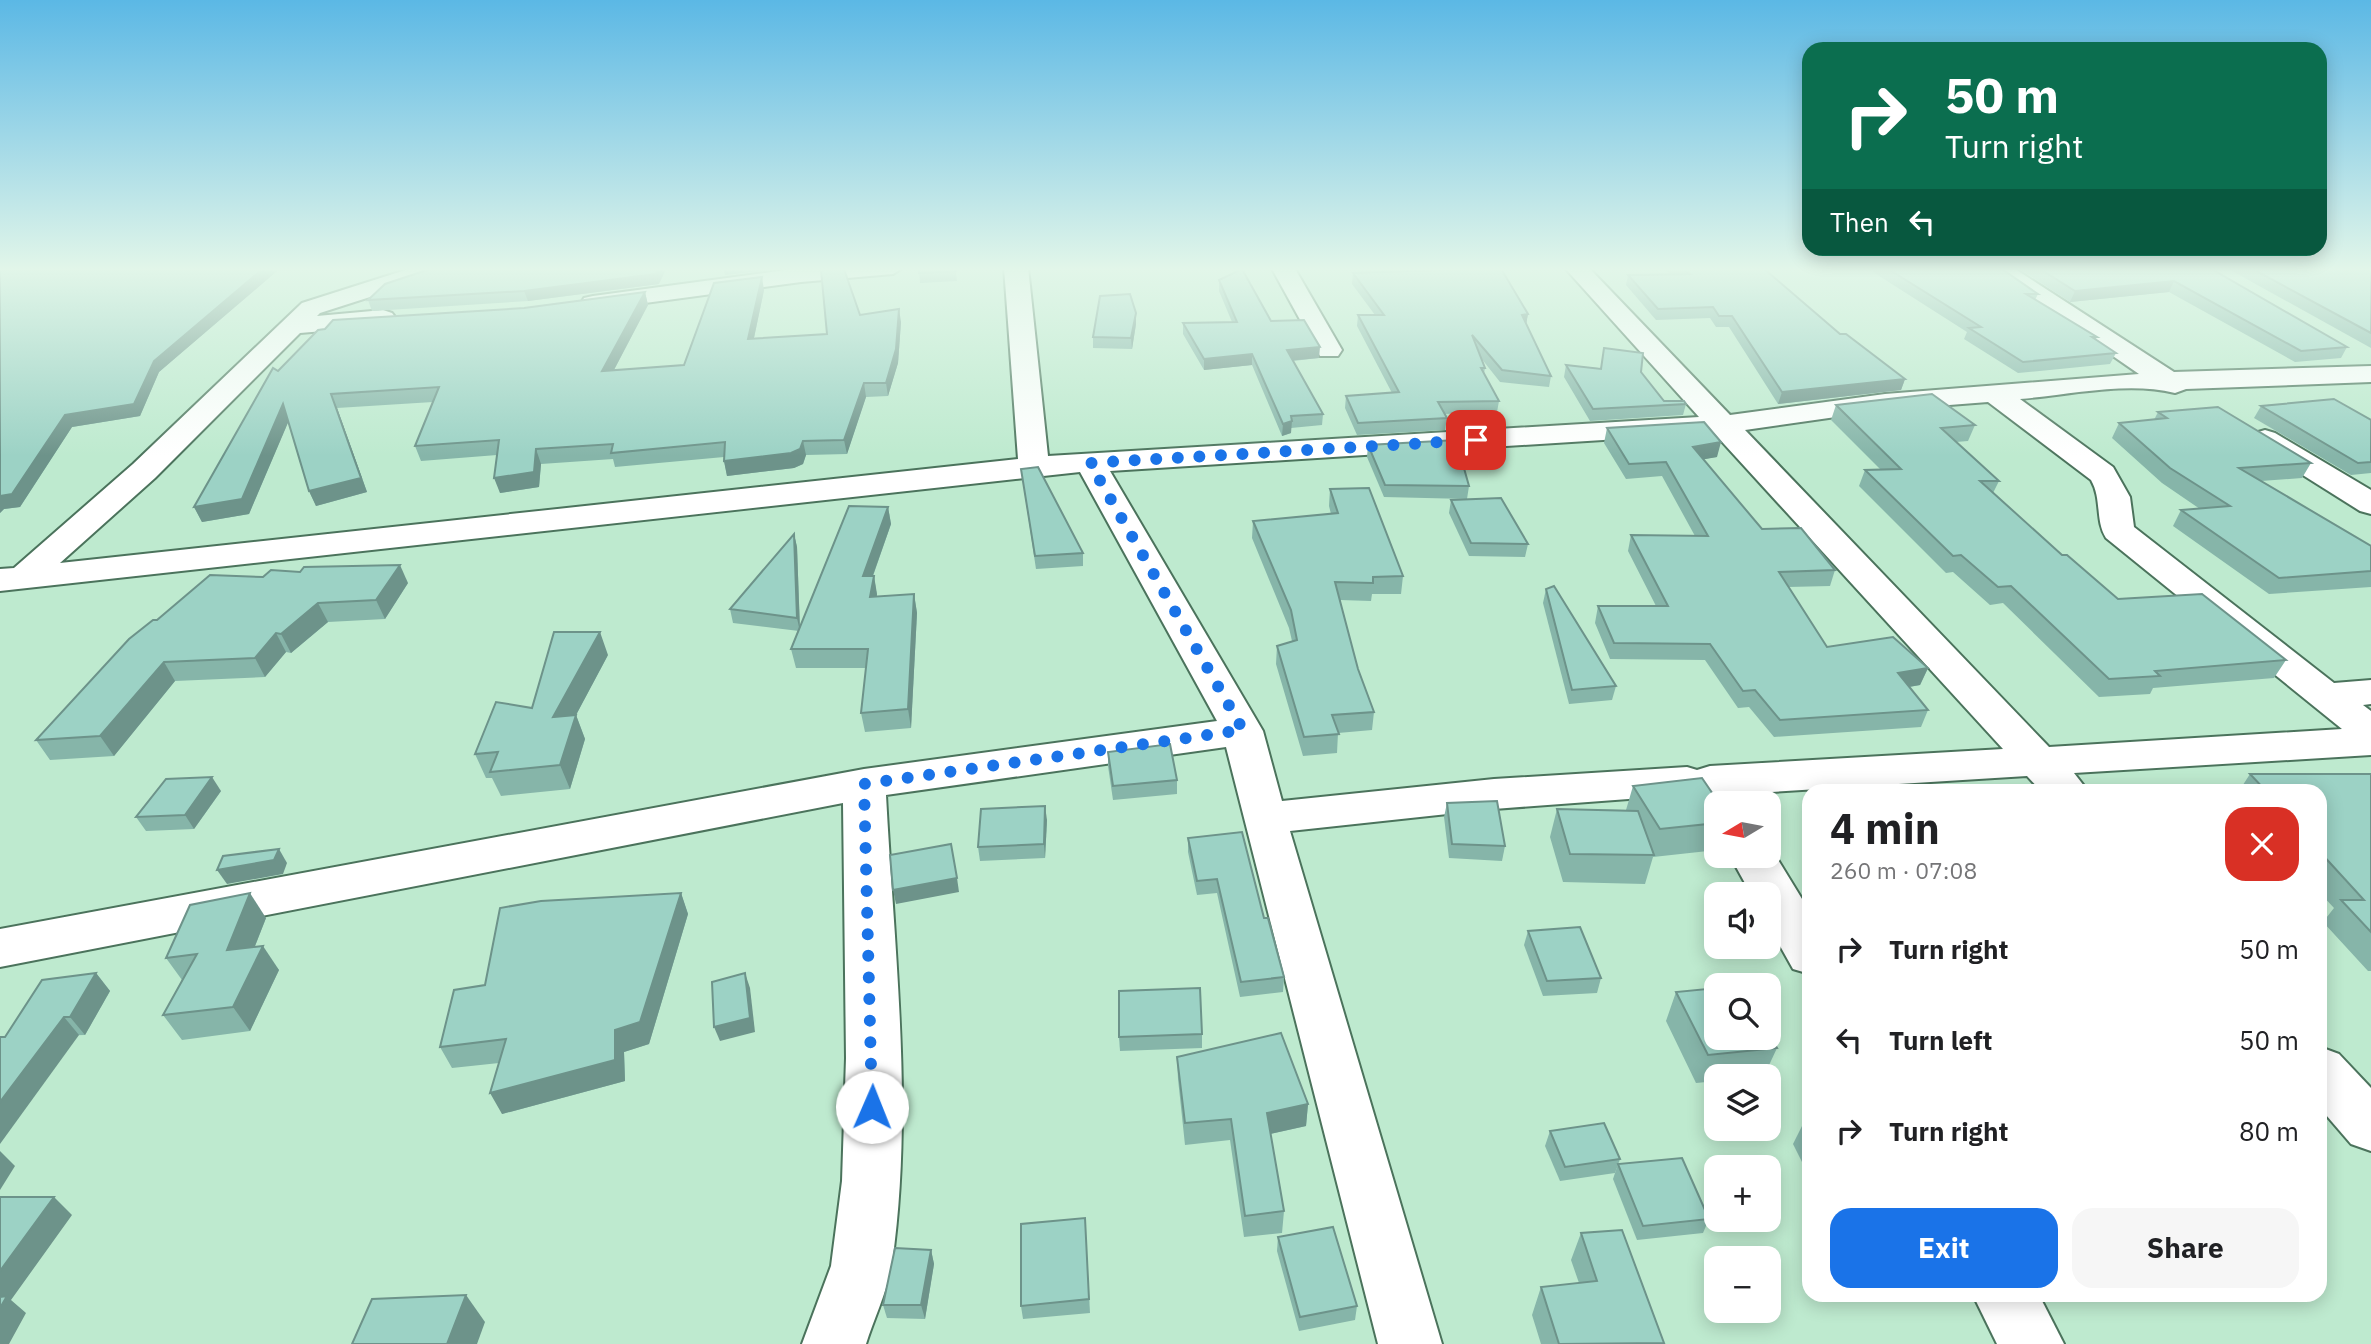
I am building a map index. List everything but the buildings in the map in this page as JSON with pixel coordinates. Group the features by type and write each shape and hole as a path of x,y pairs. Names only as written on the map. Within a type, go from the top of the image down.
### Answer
{"street":[{"path":"11,580 144,471 288,330"},
{"path":"1022,330 1034,466"},
{"path":"1318,330 1329,350"},
{"path":"1635,330 2059,784"},
{"path":"2090,330 2168,381 2371,504"},
{"path":"2347,349 2371,362"},
{"path":"11,580 1034,466 1725,424 1885,402 2168,381 2371,374"},
{"path":"1994,393 2102,474 2111,486 2118,507 2118,531 2371,732"},
{"path":"1090,463 1243,730 1264,818 1409,1344"},
{"path":"2325,696 2371,692"},
{"path":"0,948 864,784 1243,730"},
{"path":"1726,791 2037,760 2371,741"},
{"path":"835,1344 861,1266 871,1181 873,1058 864,784"},
{"path":"1264,818 1494,794 1704,792"},
{"path":"1760,868 1802,941"},
{"path":"2327,1078 2371,1126"},
{"path":"2008,1302 2032,1344"}],"route":[{"path":"872,1107 873,1058 864,784 1243,730 1090,463 1476,440"}]}
